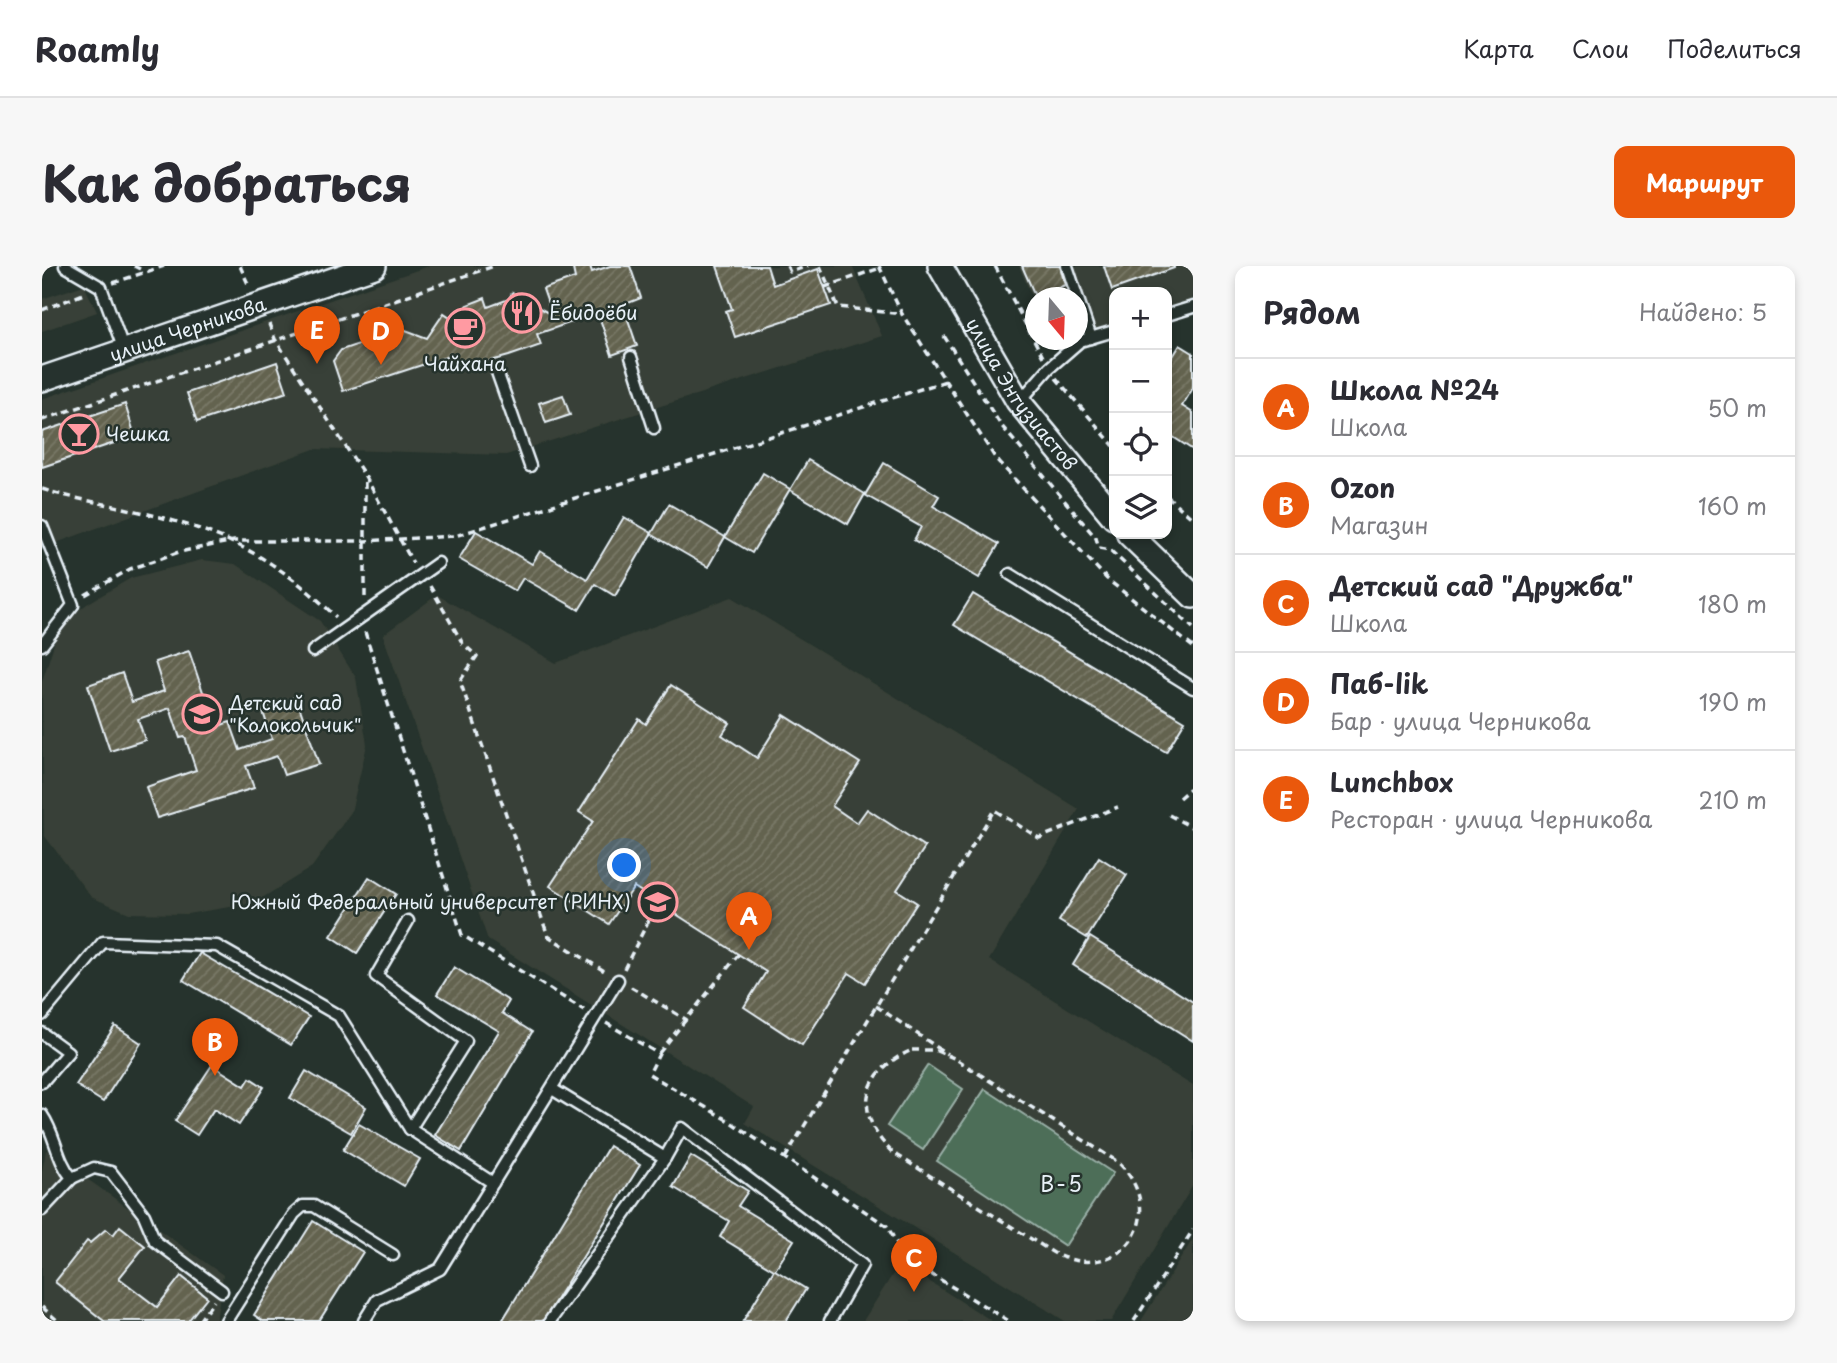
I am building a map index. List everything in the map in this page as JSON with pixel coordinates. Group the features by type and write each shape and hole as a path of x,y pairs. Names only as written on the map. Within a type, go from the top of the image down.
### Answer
{"street":[{"name":"улица Черникова","path":"42,379 257,301 343,266"},
{"name":"улица Черникова","path":"42,368 374,266"},
{"name":"улица Энтузиастов","path":"940,266 1018,401 1109,511"},
{"path":"957,266 1028,392 1109,492"},
{"path":"1134,539 1193,596"},
{"path":"1151,539 1193,578"}],"lane":[{"path":"65,266 101,287 121,342"},
{"path":"1067,266 1091,338"},
{"path":"1172,313 1193,307"},
{"path":"1028,392 1048,368 1080,341 1109,333"},
{"path":"631,357 654,428"},
{"path":"497,372 530,466"},
{"path":"42,526 73,606 42,645"},
{"path":"313,651 438,563"},
{"path":"1010,574 1193,688"},
{"path":"408,921 376,976 466,1041 410,1129"},
{"path":"42,1015 103,942 217,946 339,1016 410,1129 493,1183"},
{"path":"364,1321 377,1300 440,1269 618,980"},
{"path":"42,1033 68,1052 42,1082"},
{"path":"552,1089 665,1158"},
{"path":"42,1115 50,1127 62,1167 72,1178"},
{"path":"550,1321 665,1158 682,1128 862,1265 830,1321"},
{"path":"42,1210 72,1178 94,1168 111,1172 144,1215 155,1241 222,1291"},
{"path":"226,1321 294,1214 303,1206 314,1206 393,1255"}],"path":[{"path":"134,266 141,268 136,275 164,266"},
{"path":"240,266 275,339 365,476 463,644 477,656 460,681 548,936 687,1020"},
{"path":"42,420 494,266"},
{"path":"567,266 577,268"},
{"path":"787,266 790,272 808,266"},
{"path":"820,266 826,286 838,307 902,314"},
{"path":"995,266 1048,368 1109,440"},
{"path":"826,286 879,267 902,314 996,459 1098,569 1193,647"},
{"path":"944,336 1000,424 1096,538 1099,548 1110,550 1193,628"},
{"path":"73,606 94,587 130,569 179,552 234,541 365,541 454,536 946,381"},
{"path":"365,476 365,631 462,935 659,1054"},
{"path":"42,489 138,511 234,541 300,581 346,627"},
{"path":"1172,500 1193,519"},
{"path":"1179,798 1193,786"},
{"path":"785,1158 994,810 1040,838 1118,807"},
{"path":"1169,815 1193,828"},
{"path":"618,980 658,902"},
{"path":"739,954 659,1054 649,1074 785,1158 887,1226 906,1259 1010,1321"},
{"path":"876,1006 1118,1162 1133,1176 1141,1196 1141,1218 1133,1239 1118,1254 1097,1263 1075,1263 1057,1255 892,1152 876,1137 868,1116 868,1094 876,1074 892,1059 912,1050 934,1050 954,1058"},
{"path":"1134,1321 1193,1230"},
{"path":"199,1321 222,1291"},
{"path":"42,1307 58,1321"}],"shaded area":[{"path":"429,266 852,266 882,336 506,455 314,449 42,548 42,399"},
{"path":"1019,266 1193,266 1193,299 1172,305 1172,287 1109,287 1109,325 1088,331 1088,287 1028,287"},
{"path":"84,285 97,312 42,331 42,299"},
{"name":"Детский сад \"Колокольчик\"","path":"202,560 235,564 320,621 356,678 367,745 351,812 312,867 254,903 187,914 129,913 91,897 44,835 42,682 60,625 87,604 131,578"},
{"path":"437,595 556,663 732,597 1079,809 989,960 1193,1086 1193,1185 1111,1321 1065,1321 745,1123 754,1107 488,940 383,635"},
{"path":"46,1150 223,1275 216,1321 42,1321 42,1172"},
{"path":"1193,1239 1193,1321 1141,1321"},
{"path":"900,1263 992,1321 863,1321"}],"green space":[{"path":"928,1065 963,1089 923,1150 887,1126"},
{"path":"985,1089 1113,1173 1065,1246 937,1161"}],"building":[{"path":"590,266 592,272 610,266 630,266 641,298 623,305 637,346 612,355 598,313 537,334 541,345 509,356 473,366 464,361 455,364 452,355 343,391 333,361 341,350 403,329 427,338 444,313 478,336 467,305 485,298 488,307 509,299 512,293 552,315 543,289 575,278 573,269"},
{"path":"717,266 767,266 773,285 818,269 831,305 735,337 726,311 732,309"},
{"path":"1022,266 1060,266 1065,285 1031,287"},
{"path":"1104,266 1174,266 1120,287 1111,287"},
{"path":"1180,345 1193,353 1193,388 1182,406 1193,413 1193,450 1172,436 1172,358"},
{"path":"277,362 287,392 197,422 187,393"},
{"path":"563,395 570,415 546,423 539,403"},
{"path":"125,404 135,436 42,467 42,432"},
{"path":"808,460 865,494 848,524 790,490"},
{"path":"884,463 939,496 933,506 999,544 979,578 914,540 921,527 865,495"},
{"path":"763,473 790,489 752,553 725,537"},
{"path":"669,504 725,537 708,567 651,534 615,596 595,584 579,610 523,578 515,591 459,559 476,531 532,564 540,551 587,579 624,517 652,533"},
{"path":"973,594 1185,721 1166,752 954,625"},
{"path":"189,651 215,727 230,722 240,750 272,739 262,709 296,697 319,764 284,775 277,756 246,766 254,788 157,818 146,787 196,770 185,737 180,738 170,708 138,719 145,740 110,751 88,685 122,673 132,702 164,691 155,662"},
{"path":"671,685 730,723 722,735 757,758 784,715 860,763 832,806 857,823 867,809 925,847 897,890 917,903 865,983 849,973 802,1045 744,1007 766,972 634,887 609,924 550,886 593,821 579,812 639,719 646,724"},
{"path":"1099,857 1127,875 1087,938 1059,921"},
{"path":"369,877 396,894 357,953 331,936"},
{"path":"1090,937 1193,1002 1193,1041 1073,965"},
{"path":"200,953 309,1017 291,1045 183,980"},
{"path":"454,967 509,1001 502,1013 532,1032 461,1151 435,1135 499,1031 437,994"},
{"path":"115,1026 141,1043 103,1102 76,1085"},
{"path":"212,1065 245,1086 250,1078 264,1087 239,1125 214,1109 197,1135 175,1121"},
{"path":"306,1071 366,1107 351,1133 290,1098"},
{"path":"359,1124 420,1159 404,1186 343,1150"},
{"path":"609,1146 640,1165 543,1321 502,1321"},
{"path":"691,1156 748,1191 738,1206 794,1240 775,1270 806,1289 786,1321 743,1321 774,1270 720,1237 729,1221 673,1187"},
{"path":"313,1221 363,1252 319,1321 263,1321 254,1315"},
{"path":"120,1226 145,1246 119,1278 157,1307 181,1276 207,1297 188,1321 104,1321 55,1282 87,1241 90,1243 106,1229 113,1235"}],"place":[{"name":"Ёбидоёби","path":"522,313"},
{"name":"Чайхана","path":"465,328"},
{"name":"Lunchbox","path":"317,364"},
{"name":"Паб-lik","path":"381,365"},
{"name":"Чешка","path":"79,434"},
{"name":"Детский сад \"Колокольчик\"","path":"202,714"},
{"name":"Южный Федеральный университет (РИНХ)","path":"658,902"},
{"name":"Школа №24","path":"749,950"},
{"name":"Ozon","path":"215,1076"},
{"name":"Детский сад \"Дружба\"","path":"914,1292"}],"district":[{"name":"В-5","path":"1062,1185"}]}
